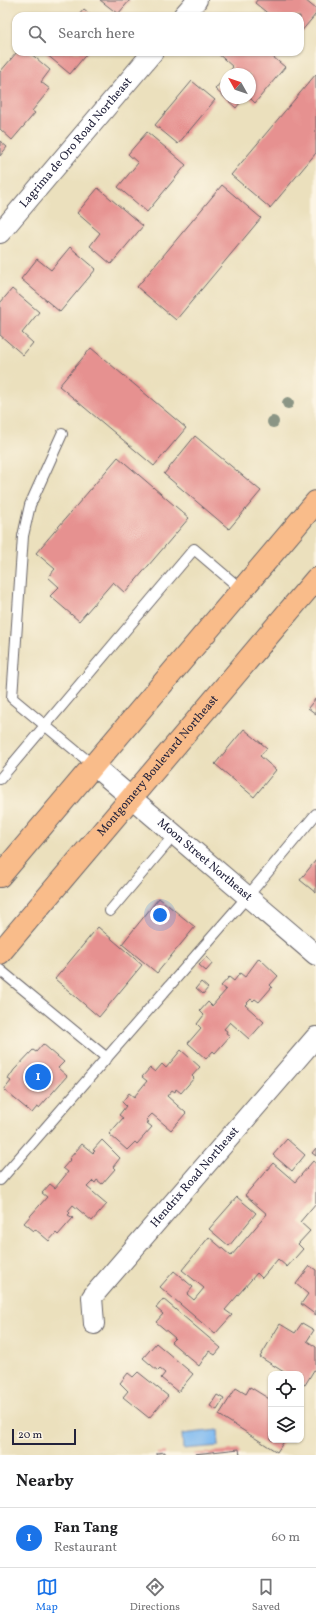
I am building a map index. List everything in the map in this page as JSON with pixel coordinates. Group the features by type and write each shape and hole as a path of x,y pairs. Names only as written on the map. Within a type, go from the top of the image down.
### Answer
{"main road":[{"path":"0,876 316,502"},
{"name":"Montgomery Boulevard Northeast","path":"0,953 133,798 316,579"}],"street":[{"path":"186,12 197,0"},
{"name":"Lagrima de Oro Road Northeast","path":"0,234 150,56"},
{"name":"Moon Street Northeast","path":"94,766 316,955"},
{"name":"Hendrix Road Northeast","path":"94,1324 92,1297 316,1037"}],"lane":[{"path":"62,434 30,505 23,536 12,698 94,766"},
{"path":"0,779 194,549 242,590"},
{"path":"0,1180 247,897 316,814"},
{"path":"110,911 175,834"},
{"path":"0,970 106,1058"}],"water":[{"path":"218,1430 219,1446 183,1449 182,1434"}],"building":[{"path":"100,0 130,0 120,12 115,12"},
{"path":"257,0 305,0 316,9 316,14 304,28 304,12 266,12 255,3"},
{"path":"14,56 34,56 50,70 41,82 50,89 32,111 35,113 12,140 0,129 0,72"},
{"path":"48,56 85,56 70,74"},
{"path":"221,56 272,56 285,67 256,102 256,68 232,68 233,67"},
{"path":"316,74 316,153 270,208 231,175"},
{"path":"192,81 215,100 178,144 155,125"},
{"path":"220,83 220,94 215,89"},
{"path":"232,104 239,104 236,108"},
{"path":"147,132 186,165 147,212 118,187 138,163 128,154"},
{"path":"0,141 7,147 0,156"},
{"path":"222,185 261,218 176,320 137,287"},
{"path":"98,188 143,226 111,264 90,246 100,233 77,213"},
{"path":"70,247 96,269 60,312 21,279 37,259 51,270"},
{"path":"12,289 39,312 22,333 33,343 23,355 0,335 0,303"},
{"path":"91,348 186,428 154,466 59,386"},
{"path":"195,436 261,491 229,529 164,474"},
{"path":"118,457 189,518 125,593 113,582 79,621 50,596 59,587 48,577 55,569 36,553"},
{"path":"316,698 316,714 308,708"},
{"path":"244,729 267,748 260,756 276,770 254,797 215,764"},
{"path":"316,860 316,893 300,880"},
{"path":"159,898 195,927 157,973 122,944"},
{"path":"98,927 142,965 99,1017 55,979"},
{"path":"206,957 213,963 206,971 199,965"},
{"path":"259,958 278,976 270,985 272,987 259,1002 255,999 253,1001 251,999 245,1005 264,1022 249,1039 230,1022 224,1029 230,1036 215,1053 213,1051 206,1059 188,1043 201,1028 197,1024 204,1015 200,1011 208,1002 212,1006 226,990 221,986 229,977 234,981 240,973 245,977"},
{"path":"201,982 208,988 203,994 196,988"},
{"path":"43,1044 64,1062 58,1068 67,1076 39,1108 37,1107 32,1113 4,1090 11,1081 8,1079 14,1070 33,1050 36,1052"},
{"path":"181,1050 200,1067 192,1076 194,1078 181,1093 176,1089 175,1092 172,1090 167,1096 186,1113 171,1130 152,1114 146,1120 152,1127 137,1144 135,1142 127,1150 109,1134 123,1118 119,1115 126,1106 122,1102 129,1093 134,1097 147,1081 142,1077 150,1068 155,1072 162,1064 166,1068"},
{"path":"287,1139 305,1155 292,1171 273,1155"},
{"path":"102,1140 120,1158 113,1167 115,1169 102,1184 97,1180 95,1183 93,1181 87,1187 107,1204 92,1221 73,1205 68,1211 70,1213 68,1215 73,1218 58,1235 56,1233 49,1241 35,1229 34,1231 24,1223 47,1197 42,1193 50,1184 55,1188 68,1172 63,1168 82,1144 93,1153 95,1151 93,1150"},
{"path":"316,1148 316,1156 312,1153"},
{"path":"313,1161 316,1163 316,1203 300,1222 310,1231 298,1244 303,1249 287,1267 278,1259 262,1278 257,1273 225,1310 232,1315 215,1334 160,1287 174,1271 193,1287 187,1294 194,1300 204,1288 182,1270 209,1237 231,1256 267,1214 245,1195 273,1163 295,1182"},
{"path":"237,1197 256,1213 229,1246 209,1229"},
{"path":"310,1266 316,1270 316,1315 301,1304 308,1294 296,1284"},
{"path":"163,1299 221,1348 215,1355 209,1351 199,1366 171,1342 175,1338 156,1322 163,1314 156,1308"},
{"path":"302,1323 314,1330 307,1341 316,1347 316,1371 314,1370 305,1385 304,1371 282,1371 260,1357 280,1324 295,1333"},
{"path":"156,1343 193,1374 178,1392 161,1378 165,1373 160,1369 158,1371 143,1358"},
{"path":"138,1372 168,1396 149,1418 123,1397 128,1391 120,1383 128,1373 133,1377"},
{"path":"250,1387 268,1398 268,1443 283,1443 277,1452 219,1415 236,1388 246,1394"},
{"path":"217,1395 224,1399 217,1410 210,1406"},
{"path":"239,1449 240,1455 194,1455 194,1454"},
{"path":"165,1452 165,1455 157,1455 157,1453"}],"place":[{"name":"Fan Tang","path":"38,1077"}]}
